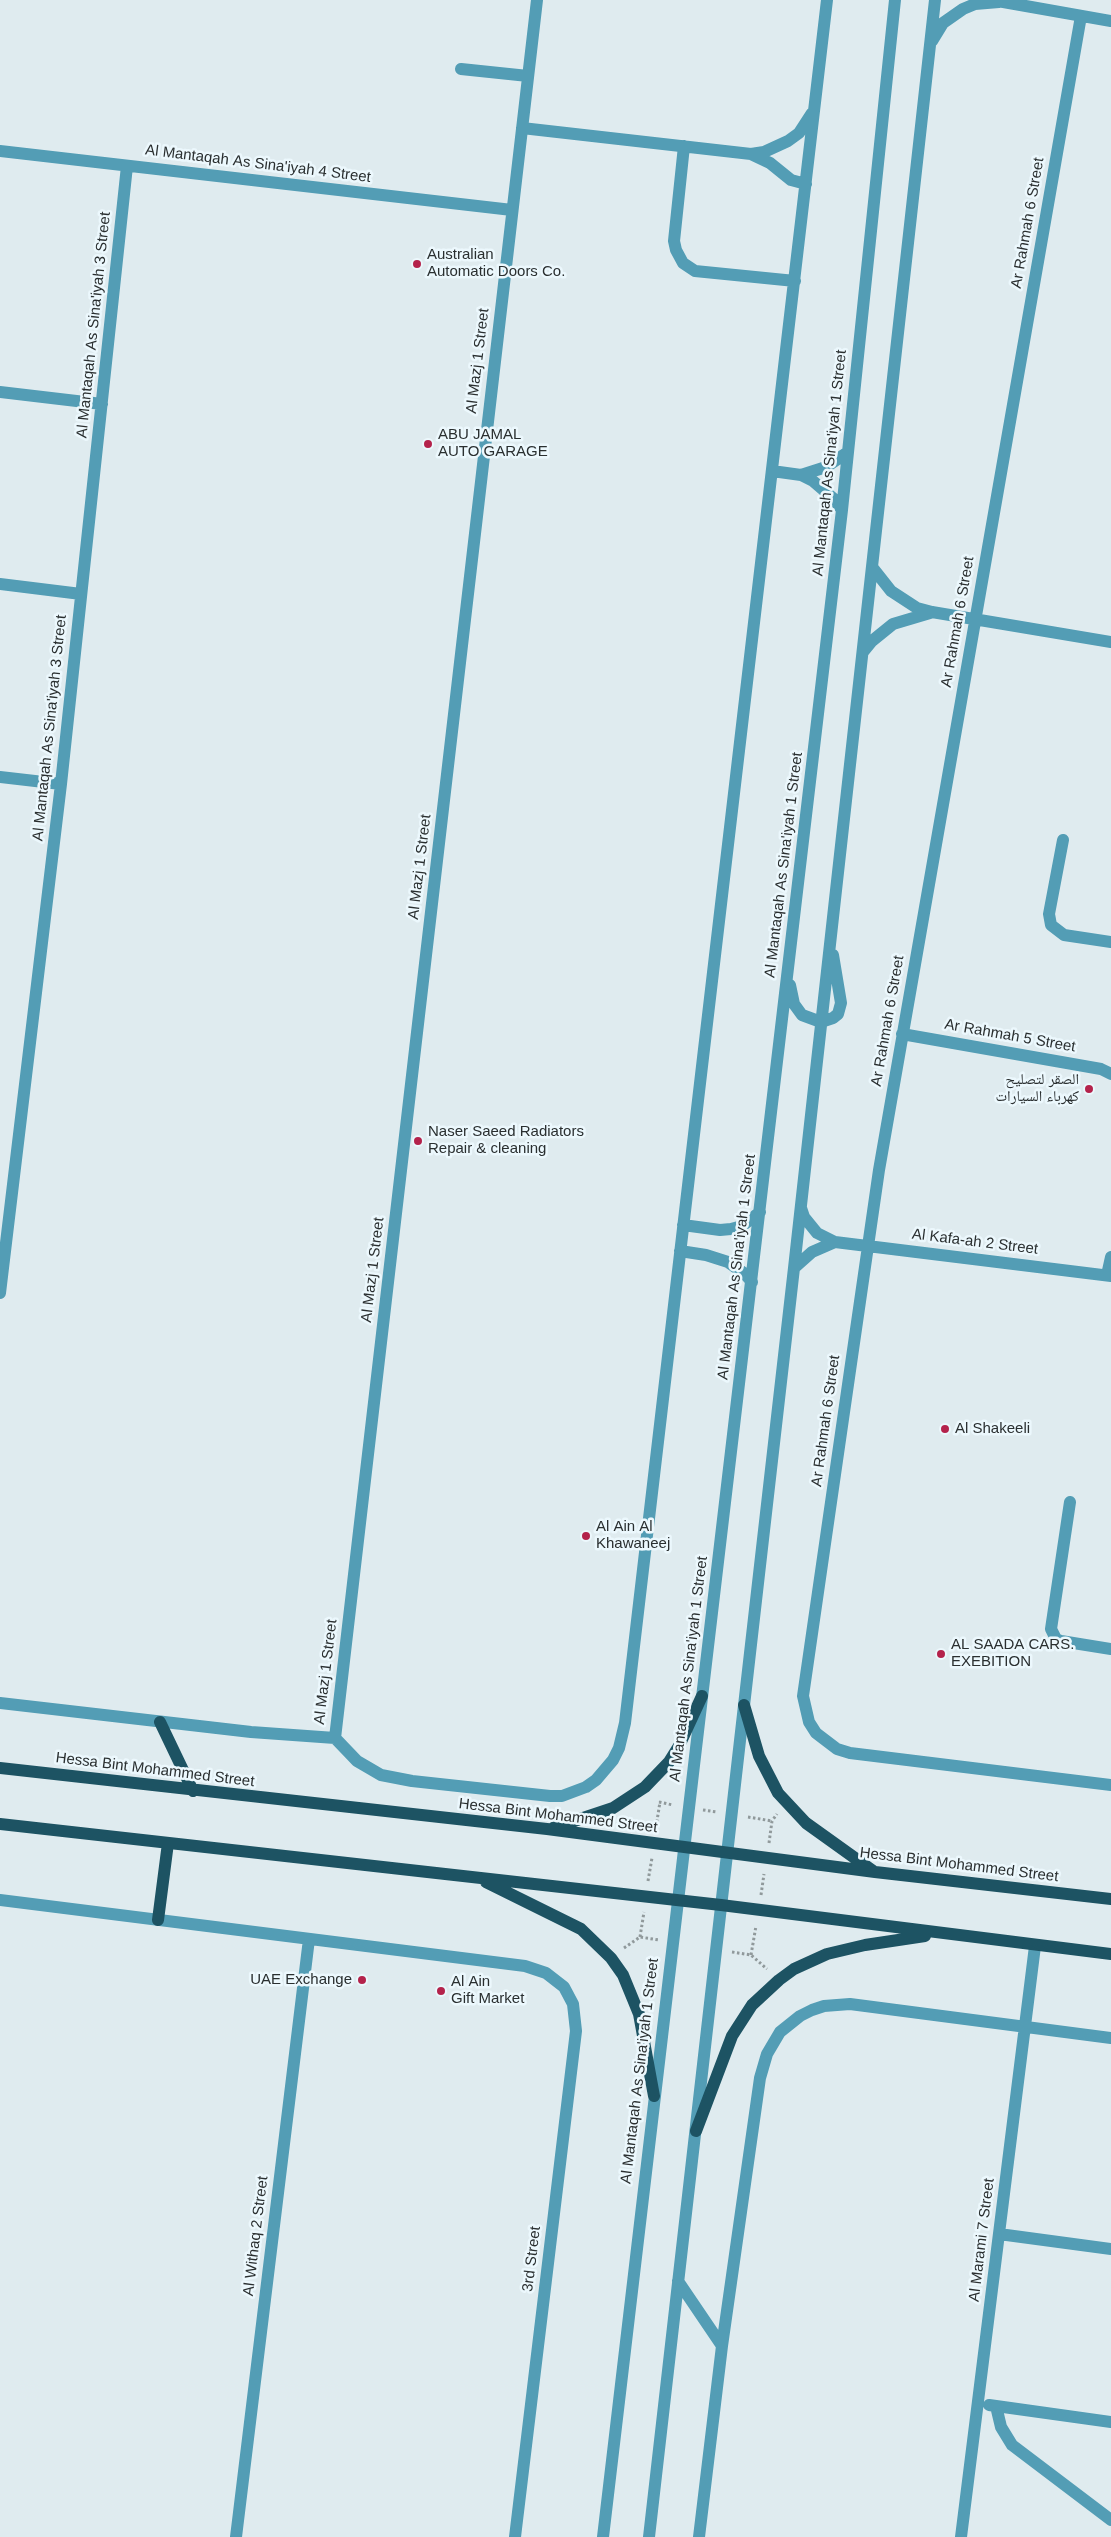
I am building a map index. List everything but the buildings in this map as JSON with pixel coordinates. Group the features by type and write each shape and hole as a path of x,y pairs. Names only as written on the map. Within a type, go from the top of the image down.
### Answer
{"main road":[{"path":"548,1829 613,1808 645,1787 669,1762 679,1746 702,1696"},
{"path":"744,1706 759,1756 782,1798 806,1823 875,1872"},
{"path":"160,1722 193,1791"},
{"name":"Hessa Bint Mohammed Street","path":"0,1768 193,1791 548,1829 875,1872 1111,1899"},
{"path":"0,1824 721,1905 1035,1946 1111,1954"},
{"path":"158,1920 168,1843"},
{"path":"479,1878 575,1926 597,1943 611,1958 623,1975 638,2014 654,2096"},
{"path":"696,2131 732,2036 752,2005 779,1980 794,1969 828,1954 866,1945 943,1934"}],"street":[{"name":"Al Mazj 1 Street","path":"335,1738 537,0"},
{"path":"0,1703 160,1722 335,1738 357,1761 381,1775 412,1781 550,1796 562,1796 586,1787 596,1780 613,1760 619,1748 625,1723 827,0"},
{"name":"Al Mantaqah As Sina'iyah 1 Street","path":"603,2537 676,1900 752,1282 842,510 895,0"},
{"path":"649,2537 822,1022 935,0"},
{"path":"930,44 940,28 953,15 975,4 995,1 1012,2 1111,21"},
{"name":"Ar Rahmah 6 Street","path":"1081,16 902,1034 868,1245 803,1696 809,1722 826,1742 850,1752 1111,1785"},
{"path":"461,69 528,76"},
{"path":"522,128 751,154 764,152 788,142 799,133 814,111"},
{"path":"684,146 674,241 683,264 695,270 795,281"},
{"name":"Al Mantaqah As Sina'iyah 4 Street","path":"0,151 512,210"},
{"path":"751,154 770,163 791,180 806,184"},
{"name":"Al Mantaqah As Sina'iyah 3 Street","path":"0,1293 61,784 126,166"},
{"path":"0,392 102,404"},
{"path":"802,475 826,467 848,452"},
{"path":"772,471 802,475 824,489 842,510"},
{"path":"872,567 886,586 904,601 932,612 1111,642"},
{"path":"0,584 82,594"},
{"path":"863,652 893,624 932,612"},
{"path":"0,777 61,784"},
{"path":"1063,840 1049,914 1051,925 1064,935 1111,942"},
{"path":"788,976 794,1004 798,1010 808,1019 822,1022 833,1018 841,1003 830,941"},
{"name":"Ar Rahmah 5 Street","path":"902,1034 1100,1069 1111,1074"},
{"name":"Al Kafa-ah 2 Street","path":"800,1208 810,1226 817,1233 835,1242 1109,1276"},
{"path":"683,1225 720,1230 731,1229 742,1226 760,1212"},
{"name":"Al Kafa-ah 2 Street","path":"794,1268 812,1252 835,1242"},
{"path":"680,1251 706,1255 728,1262 745,1274 752,1282"},
{"path":"1109,1276 1111,1257"},
{"path":"1070,1502 1051,1629 1052,1634 1061,1641 1111,1649"},
{"path":"0,1900 309,1939"},
{"name":"3rd Street","path":"309,1939 525,1966 546,1973 564,1987 573,2004 576,2032 515,2537"},
{"name":"Al Withaq 2 Street","path":"236,2537 309,1939"},
{"name":"Al Marami 7 Street","path":"961,2537 1035,1946"},
{"path":"699,2537 722,2346 760,2078 767,2054 780,2032 800,2016 818,2008 836,2004 1111,2038"},
{"path":"1000,2234 1111,2250"},
{"path":"678,2280 722,2346"},
{"path":"979,2404 1111,2422"},
{"path":"996,2406 1001,2427 1012,2445 1111,2520"}],"path":[{"path":"660,1802 640,1937 672,1942"},
{"path":"716,1949 751,1955 772,1821"}],"place":[{"name":"Australian Automatic Doors Co.","path":"417,264"},
{"name":"ABU JAMAL AUTO GARAGE","path":"428,444"},
{"name":"الصقر لتصليح كهرباء السيارات","path":"1089,1089"},
{"name":"Naser Saeed Radiators Repair & cleaning","path":"418,1141"},
{"name":"Al Shakeeli","path":"945,1429"},
{"name":"Al Ain Al Khawaneej","path":"586,1536"},
{"name":"AL SAADA CARS. EXEBITION","path":"941,1654"},
{"name":"UAE Exchange","path":"362,1980"},
{"name":"Al Ain Gift Market","path":"441,1991"}]}
